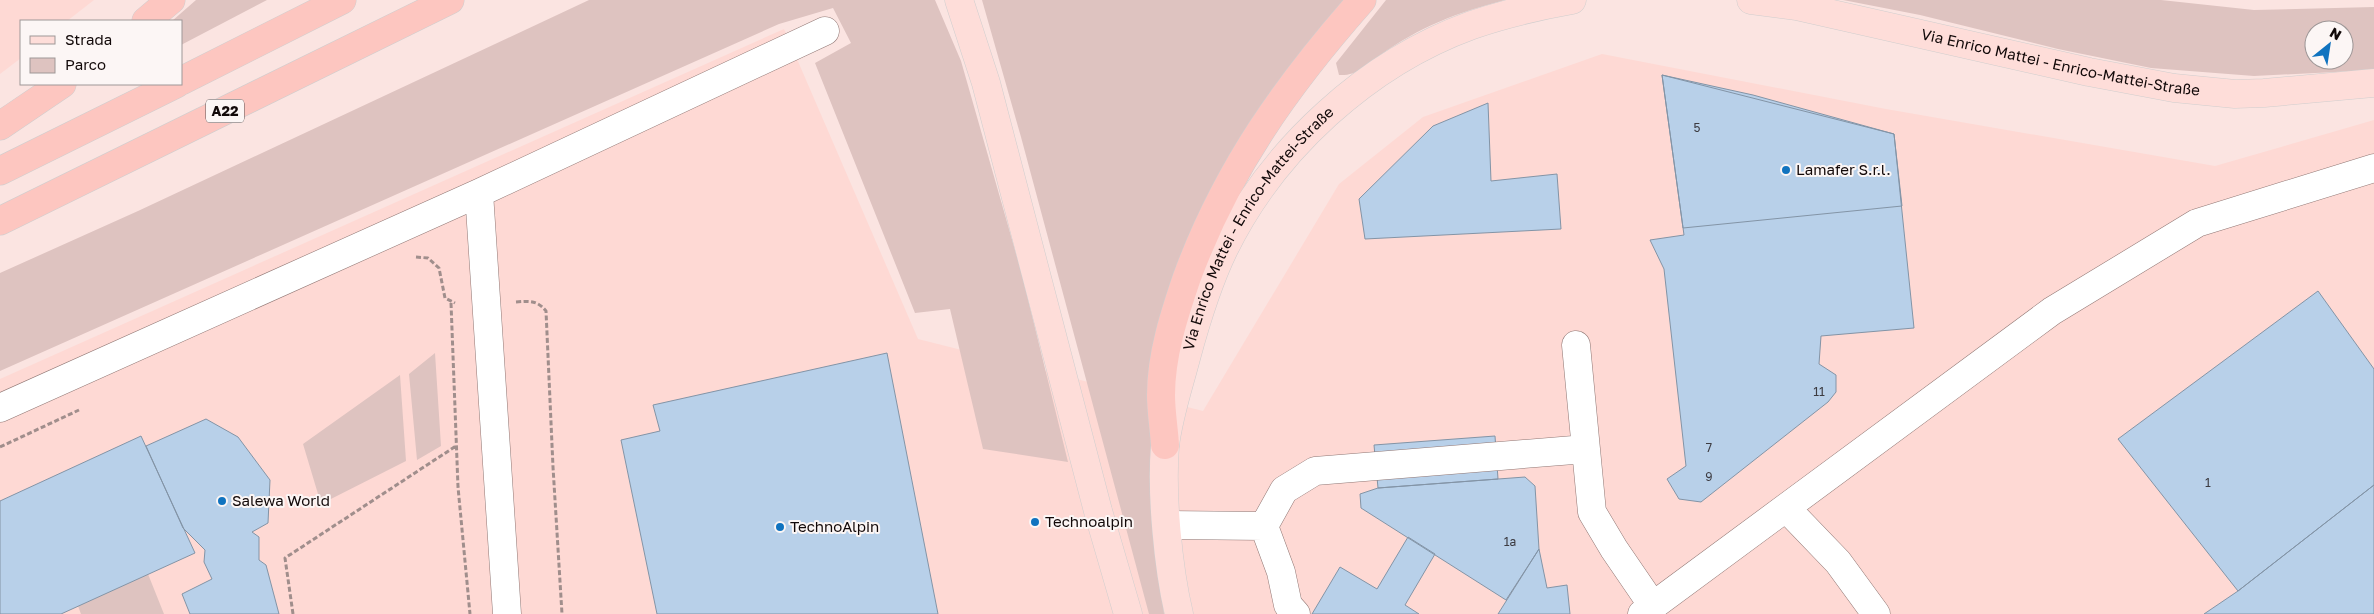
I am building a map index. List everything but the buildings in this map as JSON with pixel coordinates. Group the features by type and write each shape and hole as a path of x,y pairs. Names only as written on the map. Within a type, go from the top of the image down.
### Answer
{"highway":[{"path":"147,20 171,0"},
{"path":"182,80 342,0"},
{"name":"A22","path":"0,221 450,0"},
{"path":"1165,445 1161,395 1167,348 1174,315 1194,259 1222,196 1250,145 1288,88 1362,0"},
{"path":"0,126 61,85"},
{"path":"0,171 174,85"}],"main road":[{"path":"959,0 986,83 1098,511 1128,614"},
{"name":"Via Enrico Mattei - Enrico-Mattei-Straße","path":"1179,614 1167,525 1165,445 1200,308 1225,249 1250,204 1271,173 1306,135 1364,84 1385,70 1447,36 1495,17 1572,0"},
{"name":"Via Enrico Mattei - Enrico-Mattei-Straße","path":"1751,0 1805,8 2098,74 2174,88 2254,93 2374,83"}],"street":[{"path":"0,408 479,193 825,31"},
{"path":"1576,345 1592,512 1648,610 2052,311 2197,223 2374,168"},
{"path":"479,193 507,614"},
{"path":"1296,614 1288,605 1281,572 1264,526 1284,490 1315,471 1586,449"},
{"path":"1786,508 1838,562 1876,614"},
{"path":"1167,525 1264,526"}],"path":[{"path":"412,256 428,258 439,268 445,298 451,303 531,301 540,304 546,311 552,467 562,614"},
{"path":"451,303 458,487 470,614"},
{"path":"0,446 81,408"},
{"path":"293,614 285,558 457,446"}],"shaded area":[{"path":"0,0 94,0 68,20 20,20 20,59 0,74"},
{"path":"784,29 918,339 1203,411 1339,184 1423,117 1602,54 1886,109 2215,166 2374,120 2374,614 0,614 0,379"}],"green space":[{"path":"196,0 267,0 182,44 182,20 173,20"},
{"path":"589,0 935,0 961,61 1021,271 1068,462 983,449 950,309 915,313 815,63 851,43 833,8 779,24 0,371 0,273 138,211"},
{"path":"982,0 1353,0 1217,212 1154,503 1164,614 1149,614 1021,137"},
{"path":"1386,0 1505,0 1439,22 1410,36 1360,70 1351,74 1339,75 1336,63"},
{"path":"1843,0 2161,0 2254,10 2374,7 2374,70 2254,76 2151,68 2058,49 1920,15"},
{"path":"435,353 441,446 417,460 409,374"},
{"path":"400,375 406,461 321,504 303,444"},
{"path":"148,574 164,614 81,614 78,606"}],"place":[{"name":"Lamafer S.r.l.","path":"1786,170"},
{"name":"Salewa World","path":"222,501"},
{"name":"Technoalpin","path":"1035,522"},
{"name":"TechnoAlpin","path":"780,527"}]}
